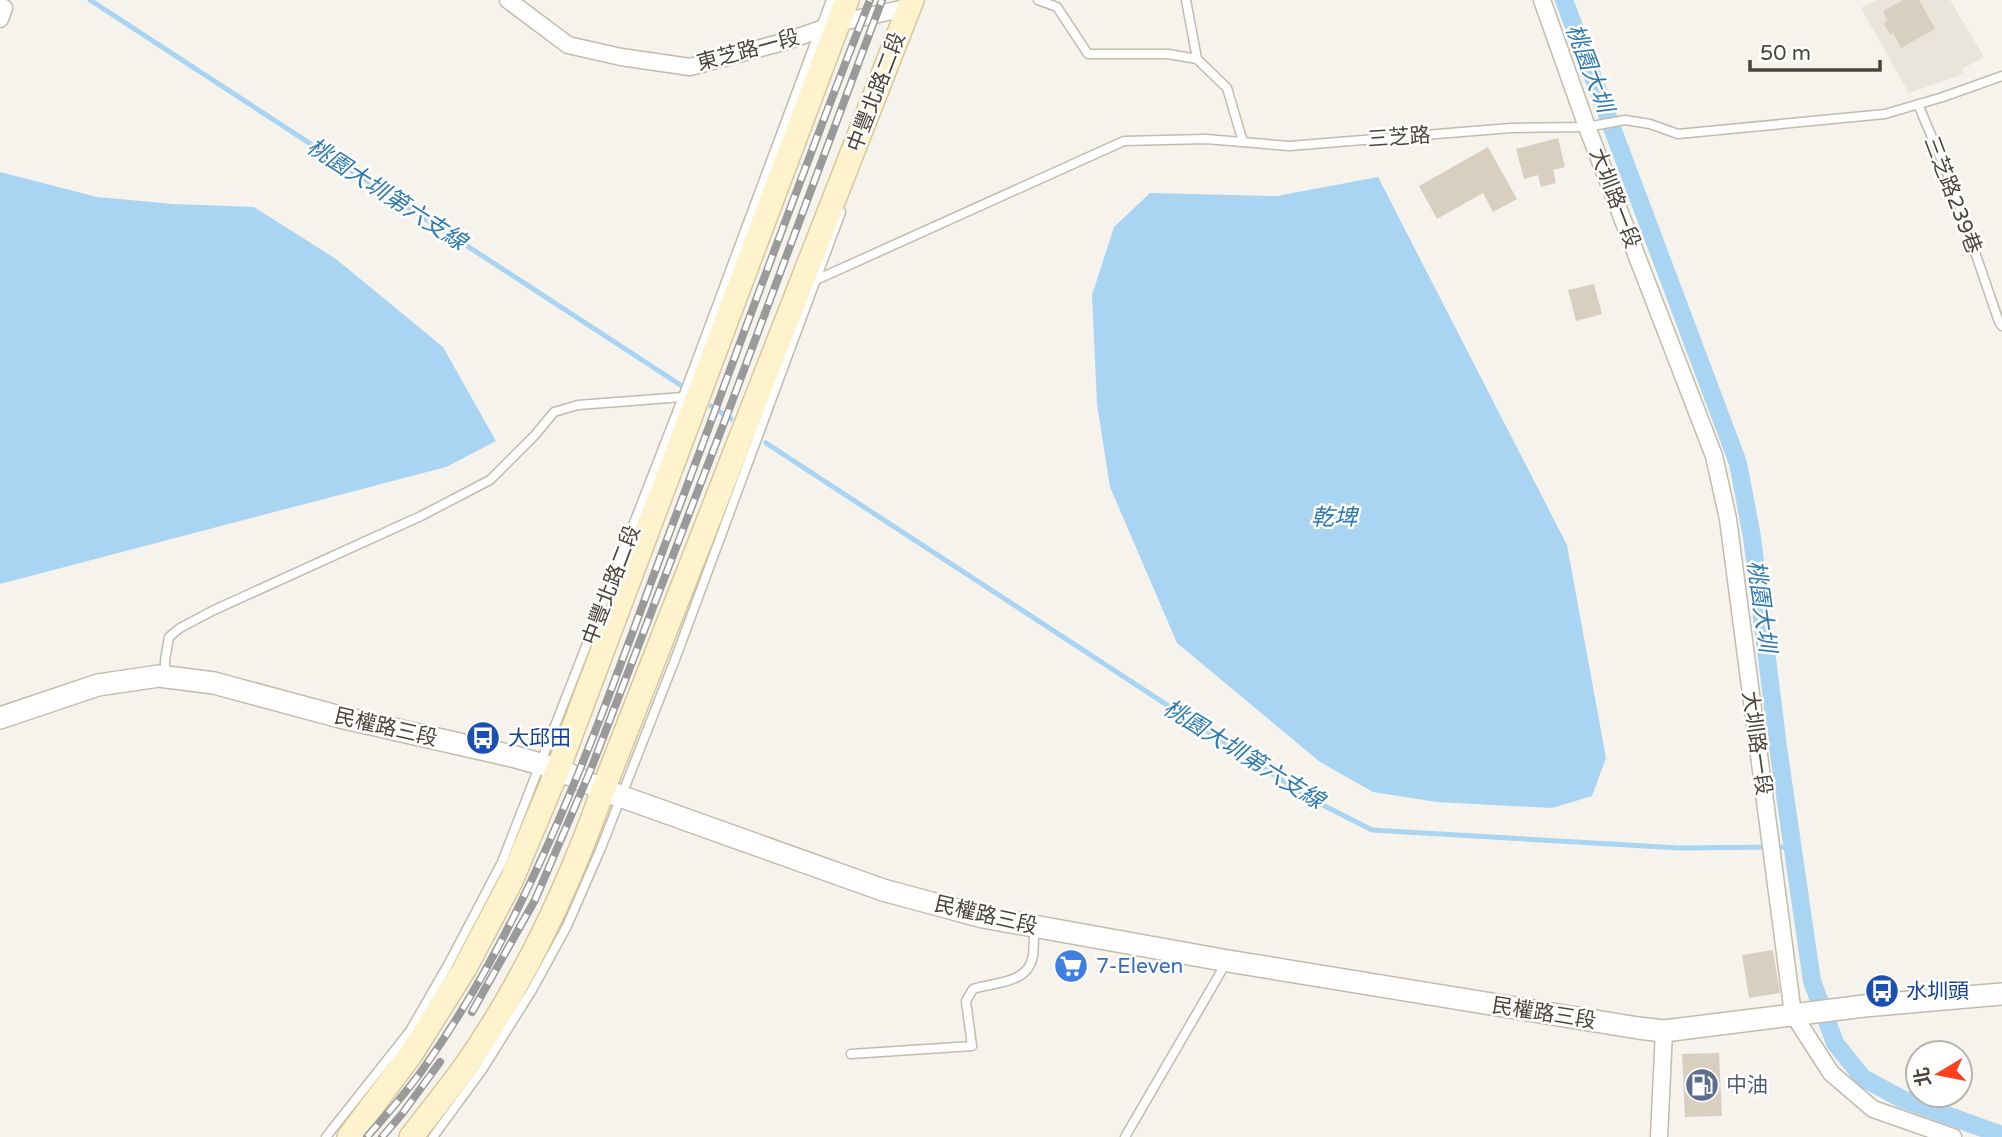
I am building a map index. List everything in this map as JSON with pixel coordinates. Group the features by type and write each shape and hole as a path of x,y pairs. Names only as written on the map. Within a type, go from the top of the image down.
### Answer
{"main road":[{"name":"中豐北路二段","path":"349,1137 411,1054 465,968 511,881 550,767 829,26 846,0"},
{"name":"中豐北路二段","path":"411,1137 467,1064 502,1008 543,935 584,843 612,793 915,2"}],"street":[{"name":"東芝路一段","path":"508,0 568,46 690,67 915,2"},
{"name":"大圳路一段","path":"1542,0 1593,126 1714,456 1728,519 1793,1014 1831,1073 1873,1109 1953,1137"},
{"path":"0,6 4,8 0,19"},
{"name":"民權路三段","path":"0,718 97,685 137,678 159,676 214,683 550,767 612,793 883,890 983,917 1228,961 1624,1026 1664,1031 1861,1006 2002,993"},
{"path":"1660,1137 1664,1031"}],"lane":[{"name":"中豐北路二段","path":"326,1137 410,1031 449,963 550,767 683,397 829,26 831,0"},
{"path":"1038,0 1056,7 1088,54 1168,54 1197,59 1227,88 1243,142"},
{"path":"1186,0 1197,59"},
{"name":"中豐北路二段","path":"864,149 915,2"},
{"name":"三芝路","path":"816,280 1124,141 1206,139 1289,146 1511,128 1593,126 1622,121 1650,124 1678,134 1885,114 2002,76"},
{"name":"三芝路239巷","path":"1918,104 1952,185 2002,326"},
{"name":"中豐北路二段","path":"433,1137 482,1070 568,926 612,793 681,644 845,201"},
{"path":"165,677 169,637 180,628 421,516 490,480 554,412 578,405 683,397"},
{"path":"851,1054 972,1046 966,1001 973,989 1020,978 1027,970 1032,957 1034,926"},
{"path":"1125,1137 1228,961"}],"shaded area":[{"path":"1877,0 1950,0 1984,57 1962,69 1964,74 1909,93 1861,8"}],"water":[{"path":"0,172 97,197 173,204 254,207 336,259 443,347 496,441 446,467 0,584"},
{"name":"乾埤","path":"1378,177 1567,545 1606,758 1592,796 1552,808 1437,802 1373,792 1320,762 1177,643 1110,487 1097,404 1092,295 1114,227 1150,193 1277,196"}],"building":[{"path":"1903,0 1919,0 1935,29 1901,48 1884,23 1887,20 1883,11"},
{"path":"1558,138 1565,167 1553,170 1556,183 1541,187 1538,175 1524,179 1516,149"},
{"path":"1488,147 1517,199 1493,212 1483,193 1437,219 1419,186"},
{"path":"1594,284 1602,314 1576,321 1568,290"},
{"path":"1773,950 1780,993 1749,998 1742,955"},
{"name":"中油","path":"1719,1053 1722,1116 1685,1117 1682,1054"}],"waterway":[{"name":"桃園大圳第六支線","path":"90,0 685,388"},
{"name":"桃園大圳","path":"1564,0 1738,463 1752,537 1778,747 1812,981 1835,1043 1863,1078 1902,1099 2002,1135"},
{"name":"桃園大圳第六支線","path":"711,406 731,419"},
{"name":"桃園大圳第六支線","path":"766,443 1311,799 1372,830 1680,848 1792,847"}],"railway":[{"path":"367,1137 416,1078 462,1011 497,950 558,822 611,690 870,0"},
{"path":"472,1012 535,900 591,769 882,0"},
{"path":"382,1137 440,1062"}],"place":[{"name":"大邱田","path":"483,738"},
{"name":"7-Eleven","path":"1071,966"},
{"name":"水圳頭","path":"1882,991"},
{"name":"中油","path":"1702,1085"}]}
